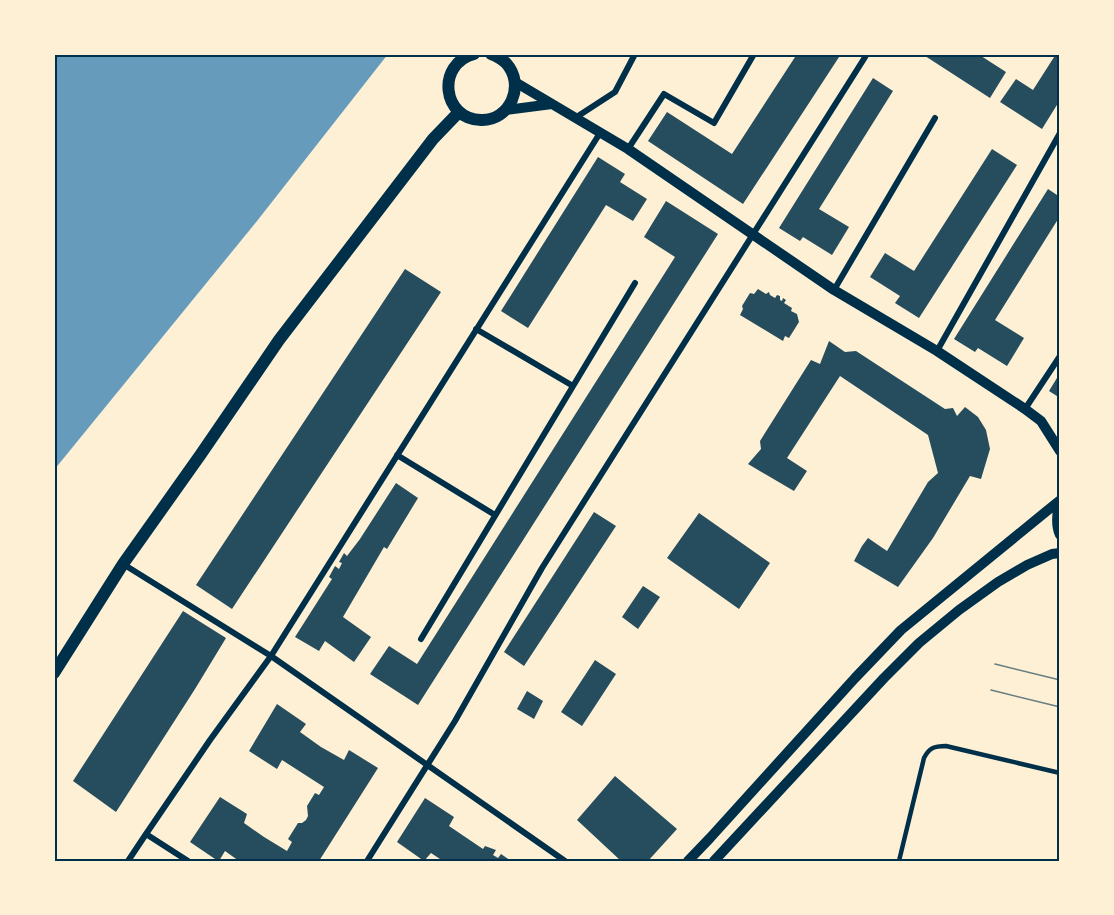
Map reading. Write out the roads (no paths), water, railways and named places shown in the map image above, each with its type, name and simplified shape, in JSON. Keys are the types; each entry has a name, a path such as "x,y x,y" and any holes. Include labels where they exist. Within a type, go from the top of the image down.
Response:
{"main road":[{"path":"474,54 458,62 451,71 448,93 459,112 478,120 488,120 506,110 515,92 512,72 499,57 490,54"},
{"path":"54,673 123,564 279,340 433,139 459,112"}],"street":[{"path":"575,117 615,92 635,54"},
{"path":"628,149 664,94 714,123 754,54"},
{"path":"367,861 455,721 542,568 867,54"},
{"path":"515,82 628,149 834,290 937,351 1024,409 1041,421 1060,451"},
{"path":"506,110 552,104"},
{"path":"834,290 935,118"},
{"path":"128,861 270,656 600,133"},
{"path":"937,351 1060,133"},
{"path":"422,639 635,283"},
{"path":"476,329 573,386"},
{"path":"1024,409 1060,356"},
{"path":"397,455 495,515"},
{"path":"1060,501 1056,516 1060,535"},
{"path":"688,861 901,630 1060,501"},
{"path":"714,861 919,643 998,582 1027,565 1060,553"},
{"path":"123,564 270,656 565,861"},
{"path":"146,834 188,861"}],"lane":[{"path":"900,861 924,758 931,748 946,746 1060,772"}],"water":[{"path":"54,54 388,54 257,221 54,470"}],"tram line":[{"path":"995,664 1060,680"},
{"path":"991,690 1060,707"}]}
